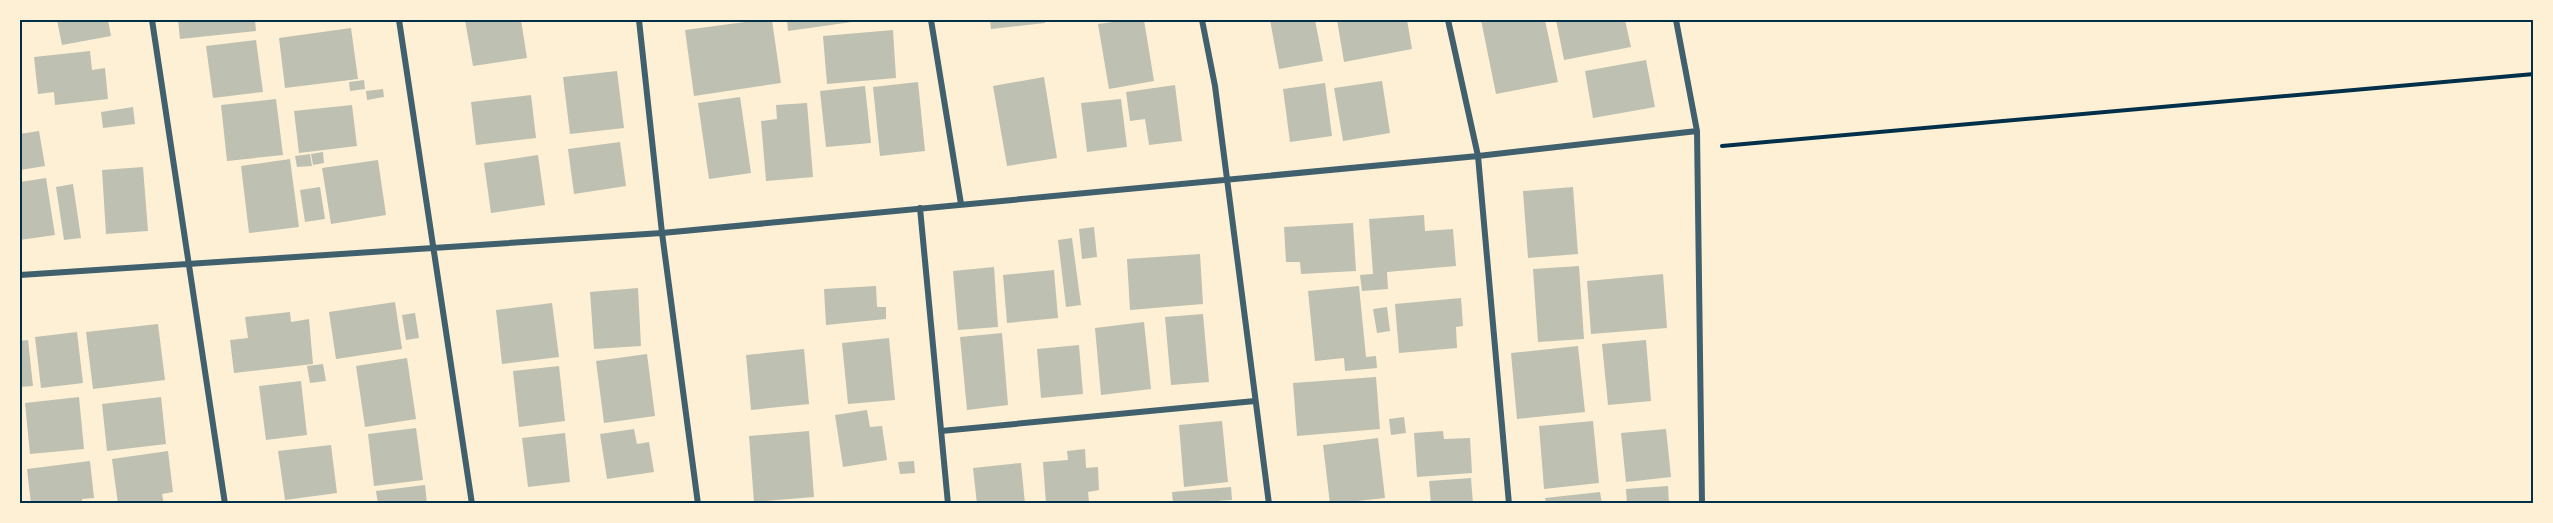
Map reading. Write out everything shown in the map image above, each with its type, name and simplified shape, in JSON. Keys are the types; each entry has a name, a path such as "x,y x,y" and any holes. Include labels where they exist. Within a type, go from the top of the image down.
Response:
{"street":[{"path":"152,20 225,504"},
{"path":"399,20 472,504"},
{"path":"639,20 663,233 698,504"},
{"path":"931,20 961,204"},
{"path":"1202,20 1215,86 1228,179 1269,504"},
{"path":"1448,20 1478,156 1509,504"},
{"path":"1676,20 1696,131 1697,149 1702,504"},
{"path":"20,275 663,233 1478,156 1696,131"},
{"path":"920,208 948,504"},
{"path":"941,431 1255,401"}],"path":[{"path":"1697,149 2534,74"}],"building":[{"path":"57,20 108,20 111,36 62,45"},
{"path":"178,20 255,20 256,31 180,39"},
{"path":"465,20 521,20 527,58 473,66"},
{"path":"772,20 781,83 694,96 685,30"},
{"path":"787,20 859,20 859,21 788,31"},
{"path":"990,20 1045,20 1045,23 991,29"},
{"path":"1144,20 1154,81 1109,89 1098,24"},
{"path":"1270,20 1315,20 1323,61 1279,69"},
{"path":"1337,20 1407,20 1412,49 1344,62"},
{"path":"1481,20 1545,20 1558,82 1496,94"},
{"path":"1556,20 1625,20 1631,47 1564,60"},
{"path":"351,28 358,79 285,88 279,38"},
{"path":"893,30 896,78 827,84 823,36"},
{"path":"256,40 263,92 213,98 206,46"},
{"path":"90,51 92,70 105,68 108,99 55,105 54,92 38,94 34,57"},
{"path":"1646,60 1655,107 1593,118 1585,71"},
{"path":"617,71 624,128 570,134 563,77"},
{"path":"1044,77 1057,158 1007,166 993,86"},
{"path":"364,80 365,89 350,91 349,82"},
{"path":"1382,81 1390,133 1343,141 1334,88"},
{"path":"918,82 925,151 880,156 873,87"},
{"path":"1325,83 1332,136 1290,142 1283,89"},
{"path":"1175,85 1182,141 1149,145 1145,119 1130,121 1126,92"},
{"path":"865,86 871,143 826,147 820,91"},
{"path":"383,89 384,97 367,100 366,91"},
{"path":"531,95 536,138 476,145 471,102"},
{"path":"740,97 751,173 709,179 698,103"},
{"path":"276,99 283,155 227,161 221,105"},
{"path":"1121,99 1127,147 1087,152 1081,103"},
{"path":"807,103 813,177 766,181 761,121 777,119 776,105"},
{"path":"352,105 357,146 299,153 294,111"},
{"path":"133,107 135,124 103,128 101,112"},
{"path":"39,131 45,166 20,170 20,134"},
{"path":"620,142 626,186 574,194 568,149"},
{"path":"323,152 324,163 313,165 311,154"},
{"path":"310,154 312,166 297,167 295,156"},
{"path":"538,155 545,205 491,213 484,163"},
{"path":"290,159 299,227 249,233 241,166"},
{"path":"378,160 386,215 331,224 322,168"},
{"path":"143,167 148,231 106,234 102,170"},
{"path":"46,178 55,235 20,240 20,182"},
{"path":"73,184 81,238 64,240 56,187"},
{"path":"320,187 325,219 305,222 300,190"},
{"path":"1573,187 1578,254 1528,258 1523,191"},
{"path":"1424,215 1425,231 1453,229 1456,266 1387,272 1388,289 1362,291 1360,275 1373,274 1369,219"},
{"path":"1353,223 1356,271 1301,274 1300,262 1286,262 1284,227"},
{"path":"1094,227 1097,257 1082,259 1079,229"},
{"path":"1072,238 1081,305 1066,307 1058,240"},
{"path":"1200,254 1203,304 1130,310 1127,259"},
{"path":"1579,266 1584,339 1538,342 1533,269"},
{"path":"994,267 998,327 958,330 953,271"},
{"path":"1054,270 1058,318 1007,323 1003,275"},
{"path":"1663,274 1667,328 1591,334 1587,281"},
{"path":"876,286 877,307 886,307 886,319 826,325 824,289"},
{"path":"1359,286 1366,357 1376,356 1377,368 1345,371 1344,358 1315,361 1308,291"},
{"path":"638,288 641,346 594,349 590,292"},
{"path":"1461,298 1463,326 1456,327 1457,348 1399,353 1395,304"},
{"path":"395,302 402,349 336,359 329,312"},
{"path":"552,303 559,357 502,364 496,310"},
{"path":"1387,307 1390,331 1377,333 1373,309"},
{"path":"290,312 291,322 309,319 313,364 234,373 230,340 248,338 245,317"},
{"path":"415,313 419,338 406,340 402,315"},
{"path":"1203,314 1209,382 1171,385 1165,317"},
{"path":"1144,322 1151,389 1101,395 1095,328"},
{"path":"158,324 165,380 93,389 86,332"},
{"path":"77,332 83,383 41,388 35,337"},
{"path":"1002,333 1008,405 967,410 960,337"},
{"path":"889,338 895,400 848,404 842,343"},
{"path":"28,340 33,386 20,387 20,341"},
{"path":"1646,340 1651,401 1608,405 1602,344"},
{"path":"1079,345 1083,394 1041,398 1037,349"},
{"path":"1578,346 1585,412 1517,419 1511,353"},
{"path":"804,349 809,404 751,410 746,355"},
{"path":"647,354 655,416 604,423 596,361"},
{"path":"407,358 416,419 365,427 356,366"},
{"path":"323,364 326,381 310,383 307,366"},
{"path":"559,366 565,421 519,427 513,371"},
{"path":"1376,377 1380,429 1297,436 1293,383"},
{"path":"301,381 307,435 266,440 259,386"},
{"path":"79,397 84,449 30,454 25,403"},
{"path":"161,397 166,444 107,451 102,404"},
{"path":"867,410 870,427 882,426 887,460 843,467 835,415"},
{"path":"1404,417 1406,433 1391,435 1389,419"},
{"path":"1222,421 1228,482 1184,487 1179,425"},
{"path":"1593,421 1599,483 1544,489 1539,426"},
{"path":"416,428 423,480 374,486 368,434"},
{"path":"634,429 637,444 649,442 654,472 607,479 600,434"},
{"path":"1666,429 1671,477 1626,482 1621,433"},
{"path":"809,431 814,497 754,502 749,436"},
{"path":"1443,431 1444,439 1470,438 1472,473 1417,477 1414,433"},
{"path":"565,433 570,482 528,487 522,438"},
{"path":"1378,438 1385,498 1330,504 1323,445"},
{"path":"331,445 337,493 285,500 278,451"},
{"path":"1085,449 1086,468 1098,467 1099,490 1088,492 1089,502 1046,504 1043,462 1068,460 1067,451"},
{"path":"168,451 173,492 162,494 164,504 118,504 112,459"},
{"path":"90,461 94,498 82,499 82,504 31,504 27,469"},
{"path":"914,461 915,473 900,474 898,462"},
{"path":"1021,463 1025,504 977,504 973,468"},
{"path":"1471,478 1473,504 1431,504 1429,481"},
{"path":"425,485 427,504 378,504 376,491"},
{"path":"1668,486 1669,504 1627,504 1626,489"},
{"path":"1231,487 1232,500 1173,504 1172,492"},
{"path":"1600,492 1602,504 1546,504 1545,498"}]}
